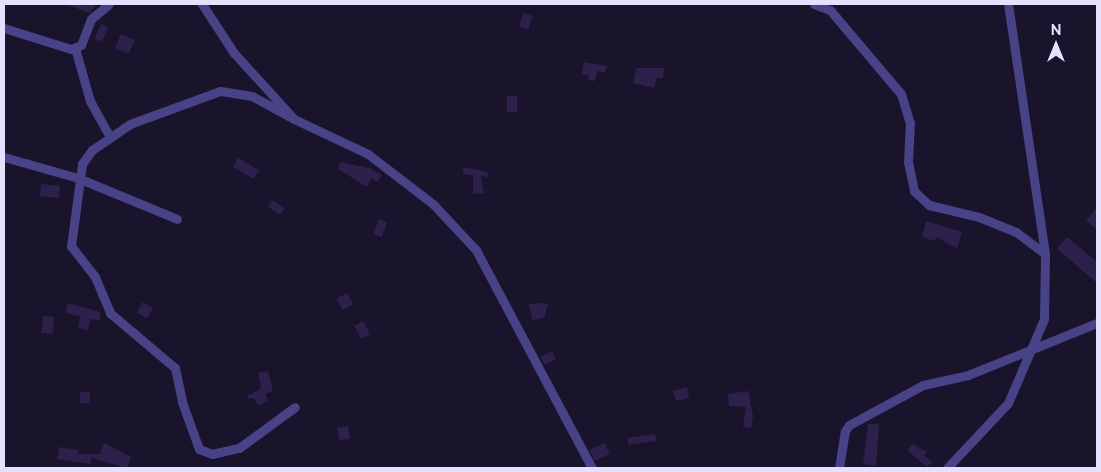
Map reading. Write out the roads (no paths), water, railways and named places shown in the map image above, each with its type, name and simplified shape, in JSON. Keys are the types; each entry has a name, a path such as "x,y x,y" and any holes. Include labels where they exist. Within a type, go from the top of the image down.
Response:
{"street":[{"path":"4,28 25,37 75,48 81,45 91,19 109,4"},
{"path":"202,4 234,53 294,119"},
{"path":"814,4 830,10 901,94 910,123 908,162 914,191 929,205 980,216 1016,232 1045,254"},
{"path":"947,468 1008,403 1044,319 1045,254 1008,4"},
{"path":"75,48 90,101 110,137"},
{"path":"294,407 239,448 212,454 199,449 182,402 175,368 110,313 95,277 71,246 78,178 92,150 130,124 220,91 252,96 294,119 368,154 433,204 476,250 592,468"},
{"path":"4,157 78,178 177,219"},
{"path":"839,468 849,425 923,385 968,376 1030,354 1097,324"}]}
